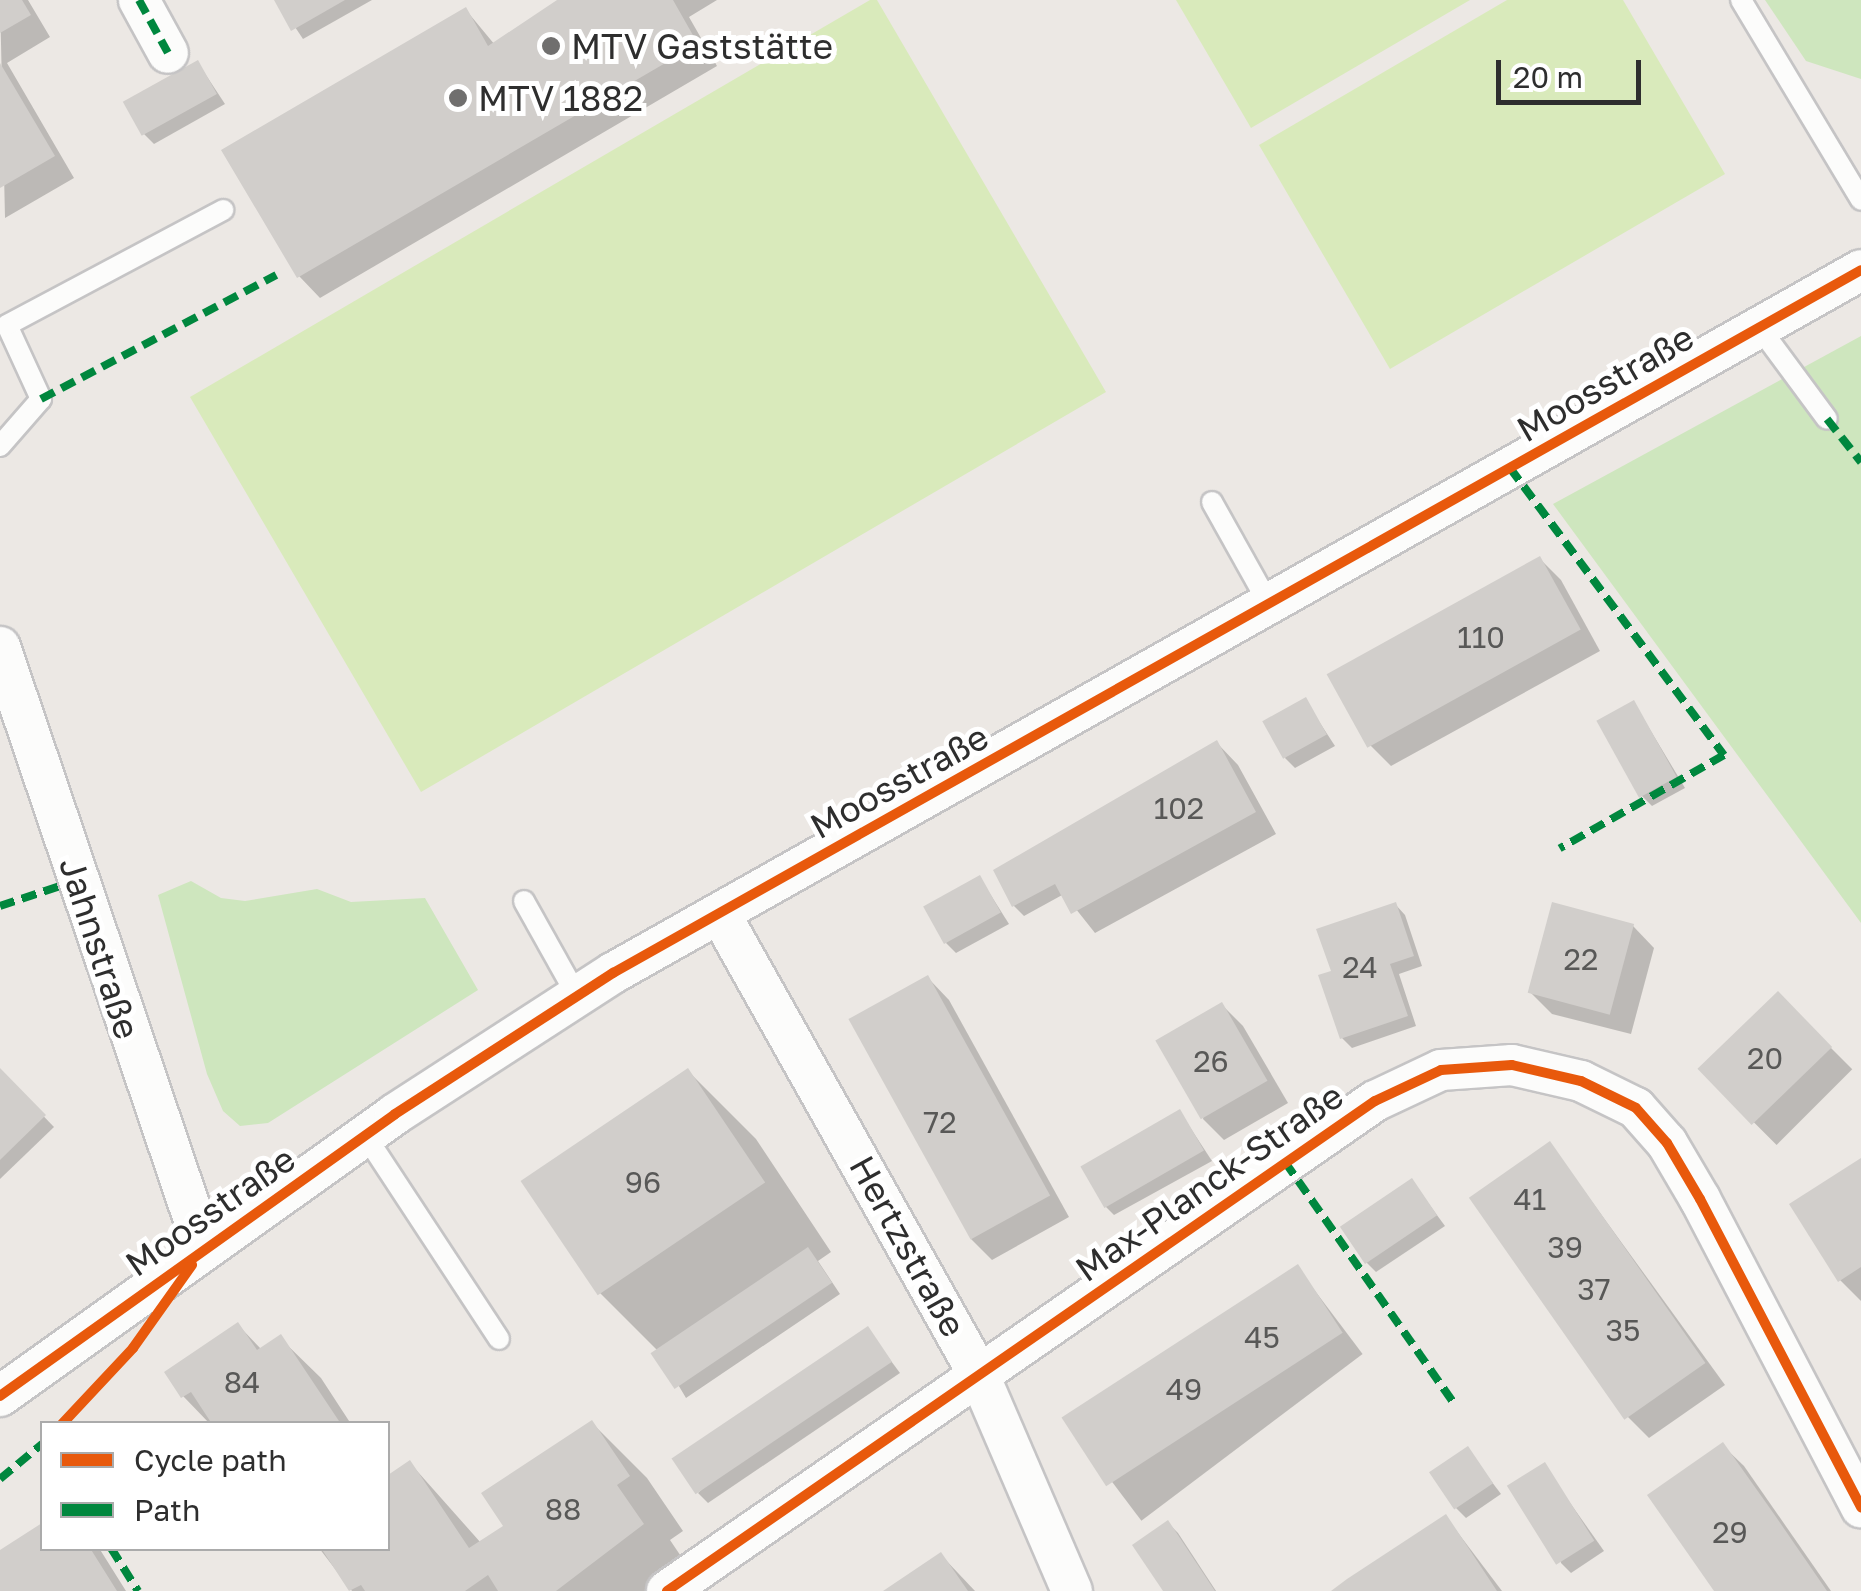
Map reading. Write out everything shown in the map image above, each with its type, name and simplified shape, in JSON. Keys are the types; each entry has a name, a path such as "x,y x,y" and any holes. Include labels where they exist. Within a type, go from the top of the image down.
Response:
{"street":[{"path":"138,0 168,53"},
{"name":"Moosstraße","path":"0,1396 365,1134 578,996 1861,270"},
{"name":"Jahnstraße","path":"0,647 204,1249"},
{"name":"Hertzstraße","path":"720,914 978,1374 1072,1591"},
{"name":"Max-Planck-Straße","path":"667,1591 1374,1101 1441,1070 1512,1065 1581,1081 1636,1108 1667,1143 1861,1506"}],"lane":[{"path":"1742,0 1861,200"},
{"path":"0,446 42,399 7,325 224,210"},
{"path":"1759,327 1827,418"},
{"path":"1212,502 1269,604"},
{"path":"524,901 578,996"},
{"path":"365,1134 499,1339"}],"green space":[{"path":"870,0 877,0 1106,392 421,792 190,397"},
{"path":"1176,0 1470,0 1251,128"},
{"path":"1507,0 1623,0 1725,174 1390,369 1259,145"},
{"path":"1765,0 1861,0 1861,79 1806,61"},
{"path":"1861,336 1861,923 1553,504"},
{"path":"191,881 221,898 245,901 317,889 351,902 425,898 478,990 268,1123 240,1126 223,1111 207,1074 158,895"}],"building":[{"path":"0,0 22,0 31,15 0,33"},
{"path":"274,0 345,0 291,31"},
{"name":"MTV 1882","path":"557,0 673,0 698,44 297,278 221,150 466,7 488,46"},
{"path":"198,60 217,94 142,136 123,102"},
{"path":"0,63 55,156 0,188"},
{"path":"1540,556 1581,629 1367,748 1327,674"},
{"path":"1306,697 1327,735 1283,759 1262,721"},
{"path":"1634,700 1677,777 1639,798 1596,721"},
{"path":"1217,740 1256,812 1071,914 1055,884 1012,907 993,870"},
{"path":"980,875 1001,913 944,944 923,907"},
{"path":"1396,902 1414,956 1390,964 1408,1016 1340,1039 1318,975 1331,971 1316,929"},
{"path":"1552,902 1634,924 1610,1015 1528,993"},
{"path":"928,975 1050,1195 971,1240 848,1019"},
{"path":"1778,991 1832,1047 1752,1125 1697,1069"},
{"path":"1222,1002 1268,1081 1201,1119 1155,1040"},
{"path":"0,1068 46,1115 0,1160"},
{"path":"688,1068 765,1182 598,1295 521,1181"},
{"path":"1180,1109 1204,1151 1104,1208 1080,1166"},
{"path":"1550,1141 1705,1363 1624,1420 1469,1198"},
{"path":"1861,1158 1861,1267 1838,1282 1789,1204"},
{"path":"1412,1178 1437,1215 1365,1264 1340,1227"},
{"path":"808,1247 832,1283 675,1389 650,1353"},
{"path":"1298,1264 1343,1333 1106,1486 1061,1418"},
{"path":"238,1322 257,1350 281,1334 339,1421 210,1421 191,1392 181,1398 164,1372"},
{"path":"868,1326 892,1362 696,1494 672,1459"},
{"path":"592,1420 630,1476 617,1485 644,1524 556,1591 498,1591 488,1575 465,1591 365,1591 361,1585 349,1591 323,1551 390,1551 390,1474 410,1460 469,1548 503,1526 481,1493"},
{"path":"1723,1442 1827,1591 1714,1591 1647,1495"},
{"path":"1468,1446 1493,1483 1454,1510 1429,1472"},
{"path":"1545,1462 1594,1541 1556,1565 1507,1486"},
{"path":"1446,1514 1497,1591 1331,1591 1347,1579"},
{"path":"1168,1520 1215,1591 1163,1591 1132,1545"},
{"path":"40,1524 40,1551 92,1551 117,1591 0,1591 0,1550"},
{"path":"941,1552 968,1591 883,1591"}],"marked path":[{"path":"139,0 168,53"},
{"path":"41,399 276,275"},
{"path":"1827,419 1861,462"},
{"path":"1510,468 1724,755 1560,848"},
{"path":"0,906 78,880"},
{"path":"1285,1162 1454,1403"},
{"path":"0,1479 40,1446"},
{"path":"113,1551 138,1591"}],"cycle path":[{"path":"0,1396 395,1114 613,973 1861,270"},
{"path":"667,1591 1375,1101 1441,1070 1512,1065 1581,1081 1636,1108 1667,1143 1861,1507"},
{"path":"65,1421 133,1348 192,1265"}],"place":[{"name":"MTV Gaststätte","path":"551,46"},
{"name":"MTV 1882","path":"458,98"}]}
